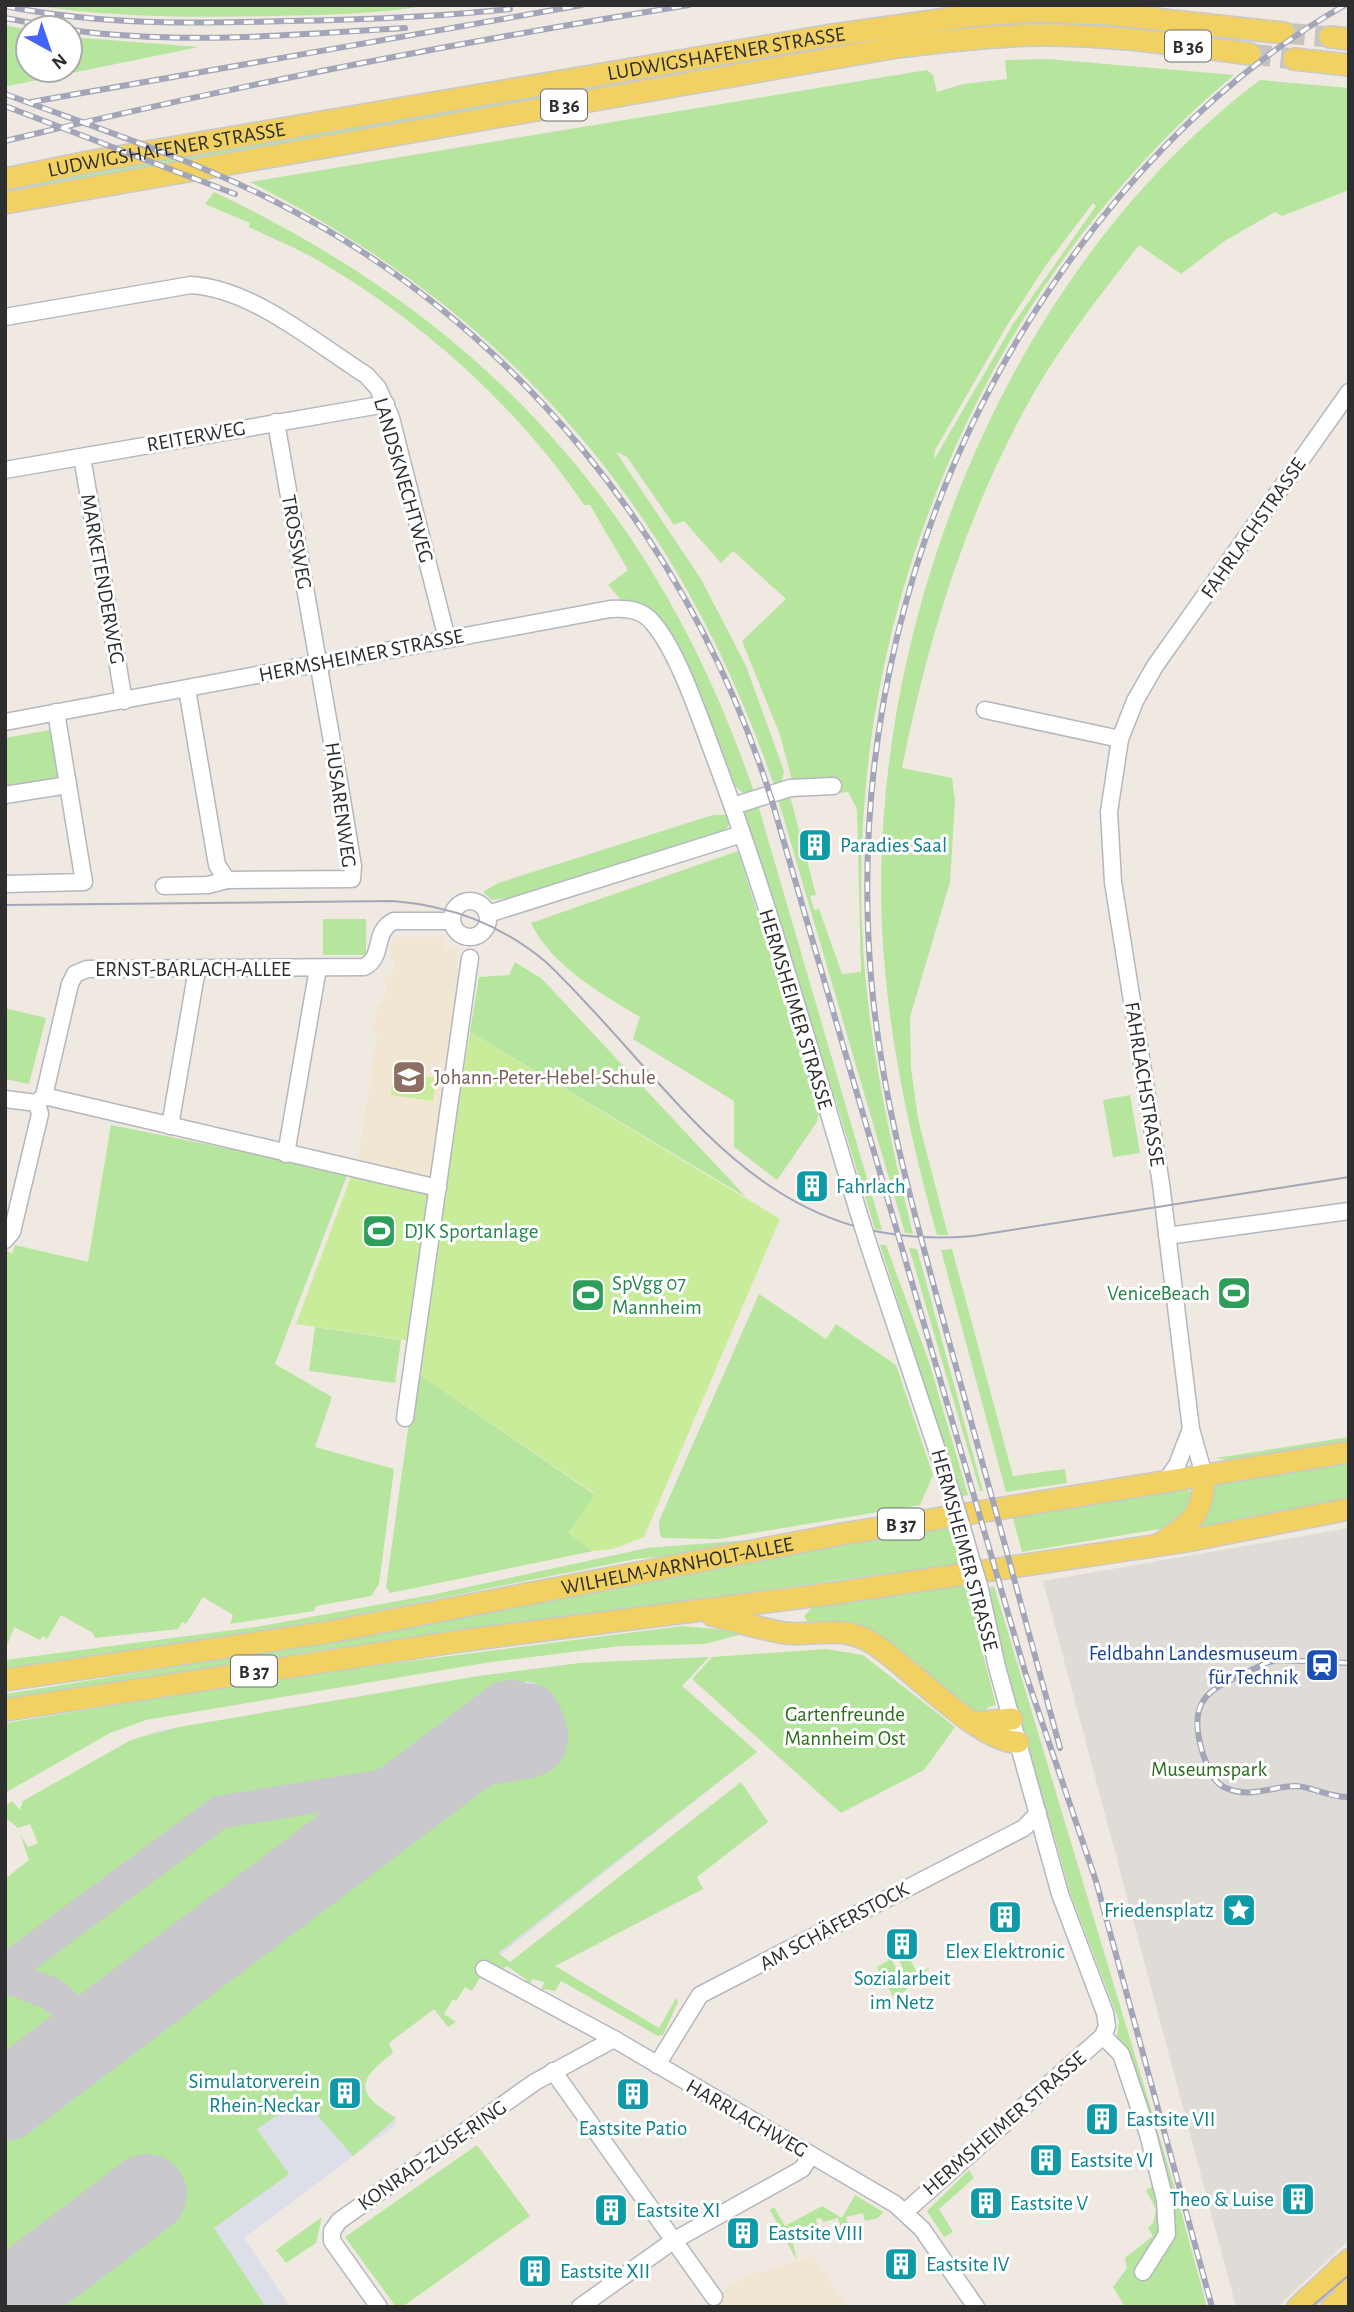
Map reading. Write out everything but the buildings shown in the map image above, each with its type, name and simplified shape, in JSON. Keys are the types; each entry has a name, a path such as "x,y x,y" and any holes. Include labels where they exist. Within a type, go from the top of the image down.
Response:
{"main road":[{"name":"LUDWIGSHAFENER STRASSE","path":"5,179 100,160 826,36 968,16 1034,11 1109,14 1284,33"},
{"name":"LUDWIGSHAFENER STRASSE","path":"5,202 845,56 957,40 1039,35 1125,40 1250,54"},
{"path":"1294,59 1349,65"},
{"name":"WILHELM-VARNHOLT-ALLEE","path":"5,1680 329,1633 795,1542 1349,1452"},
{"path":"1159,1545 1188,1524 1198,1512 1204,1496 1203,1475"},
{"name":"WILHELM-VARNHOLT-ALLEE","path":"5,1710 440,1644 796,1599 1159,1545 1349,1509"},
{"path":"796,1599 795,1617 811,1631"},
{"path":"701,1612 789,1633 844,1632 866,1639 995,1738 1018,1742"},
{"path":"975,1723 1012,1719"},
{"path":"1332,2307 1349,2295 1339,2278 1344,2264"},
{"path":"1298,2307 1344,2264"}],"street":[{"name":"LANDSKNECHTWEG","path":"5,317 191,285 221,288 250,301 366,375 386,404 445,631 444,639"},
{"name":"FAHRLACHSTRASSE","path":"1203,1475 1191,1429 1167,1236 1113,882 1109,812 1120,739 1135,701 1155,666 1349,393"},
{"name":"REITERWEG","path":"5,470 386,404"},
{"name":"TROSSWEG","path":"276,422 318,662"},
{"name":"MARKETENDERWEG","path":"82,457 124,701"},
{"name":"HERMSHEIMER STRASSE","path":"5,722 610,609 626,608 643,613 659,630 679,671 733,806 868,1243 961,1524 1060,1894 1105,2013 1107,2026 1103,2036 906,2211"},
{"name":"HUSARENWEG","path":"227,880 352,879 353,866 318,662"},
{"path":"164,886 208,886 227,880 217,865 187,689"},
{"path":"985,709 1120,739"},
{"path":"5,884 84,883 56,712"},
{"path":"5,795 68,785"},
{"path":"733,806 790,788 833,786"},
{"name":"ERNST-BARLACH-ALLEE","path":"40,1100 70,984 75,974 87,969 364,967 376,957 380,931 394,921 452,921 458,933 476,936 485,930 488,914 741,834"},
{"path":"452,921 454,910 465,901 479,903 488,914"},
{"path":"405,1418 470,958"},
{"path":"286,1154 318,968"},
{"path":"170,1126 197,969"},
{"path":"5,1099 40,1100 170,1126 438,1188"},
{"path":"5,1240 12,1232 39,1119 40,1100"},
{"path":"1167,1236 1349,1211"},
{"name":"FAHRLACHSTRASSE","path":"1167,1481 1177,1465 1191,1429"},
{"name":"AM SCHÄFERSTOCK","path":"657,2065 700,1995 1024,1828 1038,1813"},
{"name":"HARRLACHWEG","path":"484,1969 614,2039 906,2211 922,2228 976,2307"},
{"name":"HERMSHEIMER STRASSE","path":"1103,2036 1121,2054 1165,2200 1167,2234 1143,2272"},
{"name":"KONRAD-ZUSE-RING","path":"379,2307 332,2241 332,2231 339,2221 553,2071 614,2039"},
{"path":"553,2071 714,2297"},
{"path":"580,2307 673,2241 802,2169 811,2155"}],"shaded area":[{"name":"Johann-Peter-Hebel-Schule","path":"393,937 445,937 444,948 458,950 457,968 463,969 432,1176 357,1164 377,1037 373,1030 377,1008 383,1003 387,987 383,979 392,973 395,960 390,959"},
{"name":"Friedensplatz","path":"1349,1528 1349,2240 1277,2307 1236,2307 1043,1581"},
{"path":"709,1657 682,1686 757,1752 342,2080 396,2118 395,2125 244,2238 290,2307 5,2307 5,1890 56,1851 23,1801 131,1740 158,1731 479,1676 580,1663"},
{"path":"813,2256 847,2307 700,2307 746,2276"}],"green space":[{"path":"30,5 431,5 351,13 210,17 120,14"},
{"path":"5,25 14,27 14,84 18,84 5,85"},
{"path":"945,25 945,34 5,195 5,185"},
{"path":"84,38 199,47 84,70"},
{"path":"1048,59 1234,75 1147,158 1070,250 1005,350 951,457 909,570 880,686 864,805 862,925 873,1042 895,1158 913,1234 905,1233 778,799 790,796 816,895 810,896 814,910 819,909 842,974 861,972 857,809 848,792 836,793 792,780 780,735 742,641 786,599 733,551 721,563 684,521 674,525 627,457 616,452 701,579 746,666 784,771 782,781 774,785 735,685 688,593 635,508 574,430 506,358 429,293 344,235 250,182 927,70 933,75 937,92 963,84 1007,79 1005,60","holes":["1093,203 1096,206 1013,324 934,460 935,450 1009,322 1046,265"]},
{"path":"1260,80 1349,88 1349,190 1282,216 1275,212 1226,240 1181,274 1139,245 1065,344 1038,386 1004,450 966,538 923,674 902,768 952,778 955,801 950,882 910,1017 911,1068 918,1119 948,1235 937,1235 917,1159 894,1044 882,927 884,810 900,691 930,573 972,458 1027,349 1094,248 1171,158"},
{"path":"214,192 311,243 399,300 478,363 549,434 612,511 667,596 714,690 754,792 743,793 735,786 708,714 666,626 646,607 621,600 608,585 628,570 590,505 584,505 529,434 465,369 395,311 319,261 249,227 250,223 205,204"},
{"path":"56,729 64,779 5,788 5,738"},
{"path":"758,805 882,1230 875,1229 835,1099 828,1088 744,816 746,809"},
{"path":"713,815 726,815 729,824 726,830 509,902 508,898 492,900 483,892 498,883"},
{"path":"738,851 819,1111 817,1122 777,1180 734,1147 734,1101 633,1039 640,1017 593,988 564,965 540,938 531,923"},
{"path":"323,919 366,919 366,955 323,955"},
{"path":"515,962 542,979 746,1197 470,1032 479,977 509,975"},
{"path":"5,1008 46,1018 29,1084 5,1079"},
{"name":"SpVgg 07 Mannheim","path":"470,1032 780,1219 644,1537 613,1549 593,1551 569,1534 595,1494 416,1372"},
{"path":"394,1072 436,1078 433,1101 391,1095"},
{"path":"1130,1095 1140,1153 1113,1157 1103,1100"},
{"path":"111,1125 348,1173 275,1364 332,1397 315,1447 394,1469 379,1584 371,1596 316,1606 314,1611 230,1624 233,1615 203,1597 186,1624 182,1622 178,1629 95,1638 93,1633 61,1615 47,1639 43,1636 40,1640 14,1627 5,1651 5,1249 12,1254 15,1245 88,1262"},
{"name":"DJK Sportanlage","path":"352,1174 425,1190 432,1199 412,1341 296,1324"},
{"path":"880,1245 886,1245 929,1362 968,1495 960,1497"},
{"path":"909,1248 917,1249 983,1491 980,1491"},
{"path":"952,1249 1013,1476 1065,1469 1067,1483 1006,1492 941,1250"},
{"path":"759,1294 826,1339 836,1324 896,1365 933,1475 920,1505 718,1539 663,1538 660,1535 659,1521"},
{"path":"315,1327 401,1340 395,1383 309,1371"},
{"path":"416,1372 595,1495 569,1533 593,1551 390,1593 386,1587"},
{"path":"1349,1437 1349,1442 1225,1460 1216,1458"},
{"path":"1349,1460 1349,1500 1242,1518 1193,1532 1211,1484"},
{"path":"1183,1488 1194,1493 1193,1506 1165,1528 1022,1552 1012,1515"},
{"path":"953,1525 965,1563 321,1650 5,1701 5,1694 361,1634"},
{"path":"749,1540 685,1554 636,1559 331,1620 5,1673 5,1660 256,1627 431,1595 647,1548"},
{"path":"971,1584 978,1614 981,1647 996,1705 988,1707 982,1717 885,1643 808,1623 804,1616 812,1608"},
{"path":"994,1586 1173,2182 1207,2307 1125,2307 1113,2287 1127,2268 1125,2258 1153,2236 1148,2228 1153,2223 1156,2210 1146,2190 1156,2184 1146,2165 1154,2151 1126,2052 1117,2037 1119,2021 1069,1890 1054,1835 1050,1835 990,1605 987,1588"},
{"path":"682,1626 750,1632 705,1644 620,1646 491,1662 146,1720 110,1733 5,1793 5,1723 294,1676"},
{"name":"Gartenfreunde Mannheim Ost","path":"826,1649 863,1655 955,1727 924,1770 841,1813 692,1679 712,1657"},
{"path":"709,1657 682,1686 757,1752 498,1953 510,1962 741,1782 768,1822 697,1877 703,1889 555,1966 659,2028 676,1998 678,2002 663,2035 658,2036 561,1981 555,1991 545,1989 541,1993 544,1982 532,1979 529,1988 524,1989 526,1979 507,1966 497,1973 481,1976 472,1991 465,1987 456,2001 453,1999 444,2014 456,2022 448,2027 434,2009 389,2043 393,2053 372,2072 365,2087 374,2102 396,2118 353,2156 302,2098 257,2129 289,2174 214,2228 266,2307 5,2307 5,2129 460,1786 546,1768 559,1757 565,1745 565,1730 536,1683 526,1681 419,1761 384,1775 208,1806 5,1960 5,1879 29,1860 20,1834 28,1847 38,1843 30,1824 18,1828 5,1817 5,1806 12,1801 20,1810 23,1801 131,1740 179,1727 479,1676 580,1663"},
{"path":"320,1805 334,1809 335,1821 329,1828 98,2002 35,1976 30,1971 34,1961 217,1823"},
{"path":"905,1949 917,1973 931,1967 895,2000 877,1967 891,1959 897,1970 902,1967 898,1956"},
{"path":"6,1986 24,1990 43,2000 55,2015 56,2023 53,2033 44,2044 5,2072"},
{"path":"477,2145 530,2216 402,2307 396,2307 345,2237"},
{"path":"969,2170 974,2178 939,2209 953,2232 944,2237 927,2211"},
{"path":"855,2195 883,2212 878,2218 865,2221 863,2213 846,2217 848,2225 841,2227 838,2218 823,2222 821,2218 816,2219 819,2232 814,2233 812,2225 790,2230 797,2261 770,2210 774,2207 785,2226 822,2206 842,2218"},
{"path":"322,2217 316,2243 286,2263 276,2250"}],"taxiway":[{"path":"5,1971 220,1812 529,1762 547,1752 551,1745 551,1729 539,1703 526,1701 511,1720"},
{"path":"342,1792 357,1797 366,1811 362,1829 350,1842"},
{"path":"5,1976 50,1993 74,2012 77,2030 72,2045 48,2069"}],"runway":[{"path":"5,2101 511,1720"},
{"path":"5,2301 147,2194"}],"tunnel":[{"path":"1284,33 1330,37"},
{"path":"1250,54 1294,59"}],"tram line":[{"path":"5,905 393,901 435,907 474,919 511,937 546,962 684,1111 730,1155 779,1192 834,1219 898,1235 973,1236 1349,1177"},
{"path":"1311,2307 1349,2275"}],"railway":[{"path":"31,102 582,5"},
{"path":"5,141 346,66 689,5"},
{"path":"1060,1748 913,1208 883,1069 871,976 867,891 870,806 880,722 897,638 920,556 949,477 984,400 1057,278 1127,188 1207,106 1250,69 1296,35 1345,5"},
{"path":"5,6 75,17 181,23 371,19 510,9"},
{"path":"5,18 14,20"},
{"path":"84,32 196,38 405,28"},
{"path":"5,94 172,156 270,199 358,249 440,308 515,375 582,449 642,529 694,615 737,706 772,801 1026,1675 1096,1881 1212,2307"},
{"path":"5,106 235,194"},
{"path":"1349,1663 1277,1660 1266,1663 1219,1686 1201,1704 1198,1717 1198,1733 1203,1754 1214,1778 1226,1788 1252,1792 1296,1786 1349,1797"}],"place":[{"name":"Paradies Saal","path":"815,845"},
{"name":"Johann-Peter-Hebel-Schule","path":"409,1077"},
{"name":"Fahrlach","path":"812,1186"},
{"name":"DJK Sportanlage","path":"379,1231"},
{"name":"VeniceBeach","path":"1234,1293"},
{"name":"SpVgg 07 Mannheim","path":"588,1295"},
{"name":"Feldbahn Landesmuseum für Technik","path":"1322,1665"},
{"name":"Friedensplatz","path":"1239,1910"},
{"name":"Elex Elektronic","path":"1005,1917"},
{"name":"Sozialarbeit im Netz","path":"902,1944"},
{"name":"Simulatorverein Rhein-Neckar","path":"345,2093"},
{"name":"Eastsite Patio","path":"633,2094"},
{"name":"Eastsite VII","path":"1102,2119"},
{"name":"Eastsite VI","path":"1046,2160"},
{"name":"Theo & Luise","path":"1298,2199"},
{"name":"Eastsite V","path":"986,2203"},
{"name":"Eastsite XI","path":"611,2210"},
{"name":"Eastsite VIII","path":"743,2233"},
{"name":"Eastsite IV","path":"901,2264"},
{"name":"Eastsite XII","path":"535,2271"}],"park label":[{"name":"Museumspark","path":"1209,1769"}]}
